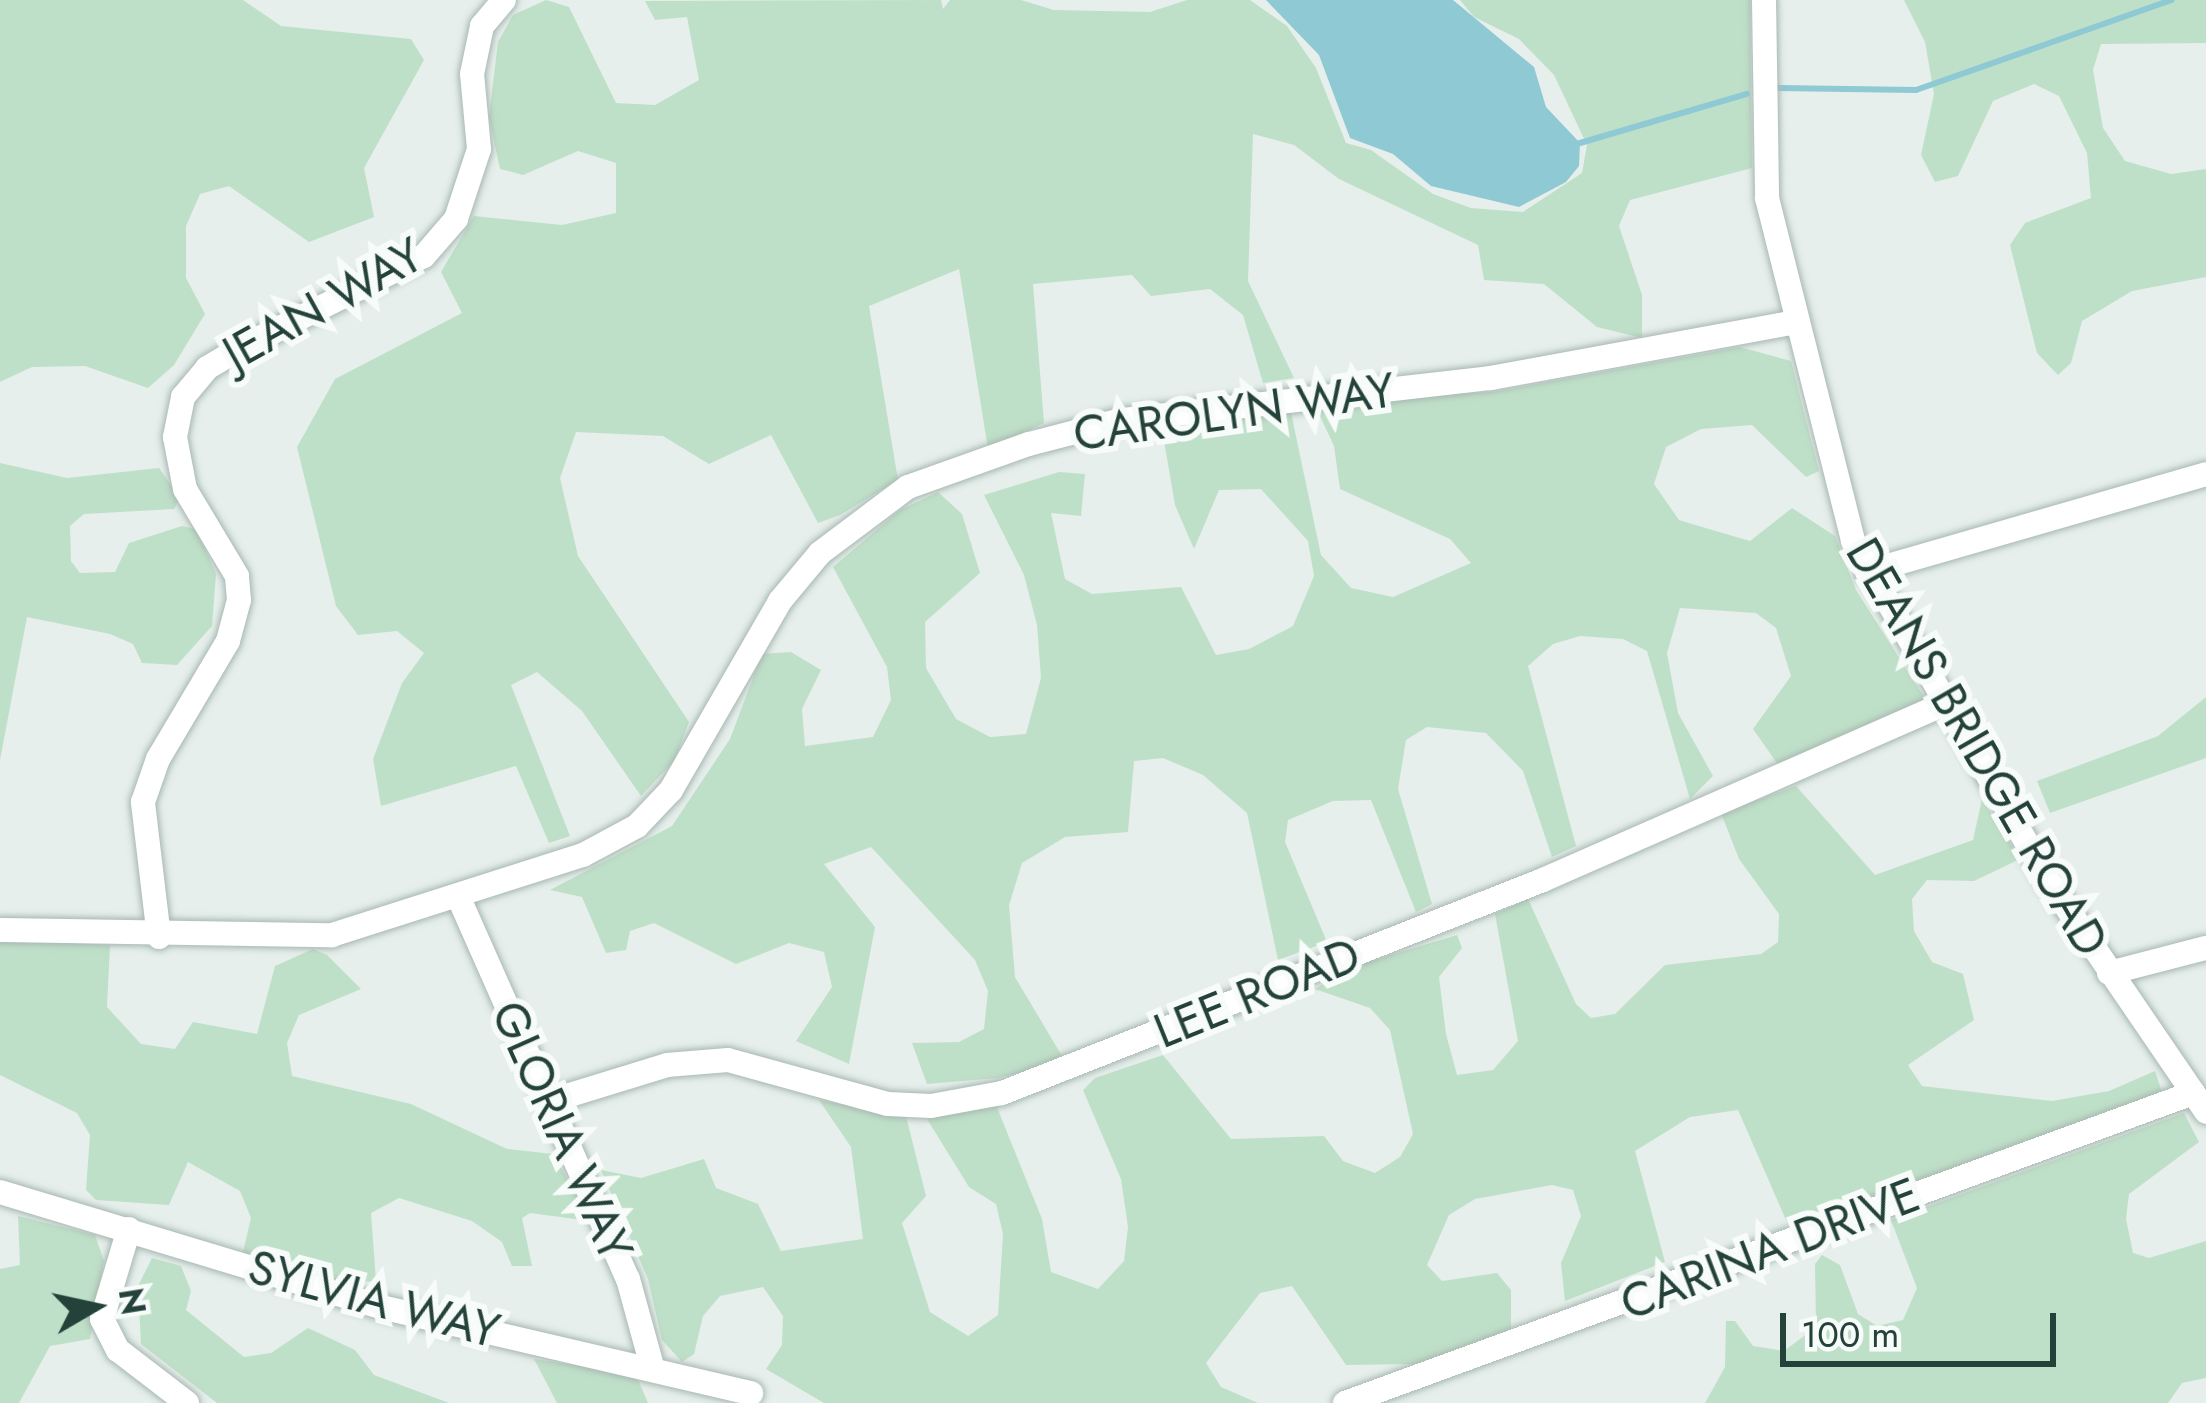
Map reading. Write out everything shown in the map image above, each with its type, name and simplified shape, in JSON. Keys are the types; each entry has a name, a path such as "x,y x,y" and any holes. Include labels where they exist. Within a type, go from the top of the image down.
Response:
{"street":[{"name":"JEAN WAY","path":"159,938 143,802 158,759 228,641 239,600 237,576 185,489 175,437 183,397 207,368 244,346 424,256 456,219 479,148 472,74 482,26 504,0"},
{"name":"DEANS BRIDGE ROAD","path":"1764,0 1762,157 1842,508 1867,572 1942,706 2109,973 2200,1102"},
{"name":"CAROLYN WAY","path":"0,930 159,938 332,935 583,855 637,826 671,790 780,601 820,553 908,487 1122,420 1491,378 1796,322"},
{"path":"1867,572 2206,474"},
{"name":"LEE ROAD","path":"547,1102 667,1065 728,1060 888,1104 931,1106 1003,1093 1543,880 1942,706"},
{"name":"GLORIA WAY","path":"458,896 628,1280 653,1370"},
{"path":"2109,973 2206,948"},
{"name":"CARINA DRIVE","path":"1345,1403 2200,1102"},
{"name":"SYLVIA WAY","path":"0,1192 385,1308 751,1393"},
{"path":"129,1229 102,1319 133,1364 187,1403"}],"green space":[{"path":"0,0 243,0 281,26 411,39 424,60 364,168 374,217 309,242 229,186 200,194 186,226 186,278 205,314 174,365 148,388 85,366 32,367 0,382"},
{"path":"546,0 569,7 616,103 655,105 699,80 687,17 655,20 645,1 941,0 943,9 950,0 1021,0 1054,10 1150,12 1187,0 1250,0 1287,26 1316,68 1346,143 1371,150 1433,194 1471,208 1523,212 1582,173 1587,145 1554,75 1519,39 1474,17 1460,0 1750,0 1752,168 1630,200 1619,226 1642,295 1642,338 1597,327 1544,284 1484,280 1478,245 1339,179 1294,145 1253,134 1248,281 1294,378 1263,383 1243,315 1210,289 1151,296 1132,275 1033,284 1044,423 988,449 959,269 869,306 898,480 840,515 818,523 771,435 709,464 663,436 576,432 560,478 578,556 689,722 674,761 641,796 582,711 537,672 511,685 570,836 549,843 516,766 381,806 373,759 402,683 424,653 397,631 358,635 336,606 297,447 335,379 462,313 441,272 474,216 562,225 616,213 616,163 578,151 523,175 500,169 489,117 498,42 513,15"},
{"path":"1904,0 2206,0 2206,43 2101,44 2093,70 2103,128 2125,161 2171,174 2206,169 2206,277 2132,291 2082,321 2071,363 2058,375 2037,353 2010,245 2025,223 2091,198 2087,153 2059,96 2034,84 1993,101 1958,176 1935,182 1921,155 1934,94 1925,42"},
{"path":"1740,347 1791,361 1819,471 1806,477 1752,425 1701,429 1666,447 1654,484 1679,520 1750,541 1792,508 1835,536 1856,590 1928,703 1779,766 1753,729 1791,676 1776,628 1756,613 1680,608 1667,653 1678,713 1713,776 1690,799 1647,651 1623,639 1580,636 1553,644 1528,666 1576,846 1552,857 1523,771 1486,733 1427,727 1406,740 1398,789 1432,904 1416,912 1371,800 1333,801 1288,820 1285,842 1327,942 1278,960 1247,813 1203,775 1163,758 1134,761 1128,832 1065,837 1022,863 1009,905 1015,977 1065,1061 998,1078 927,1084 912,1043 959,1042 984,1029 988,991 975,960 871,847 824,864 875,927 849,1064 796,1041 832,987 824,952 789,943 736,964 654,923 630,931 626,950 606,953 582,897 550,890 672,826 730,739 762,654 791,652 821,670 802,709 805,746 873,737 891,700 887,667 833,567 900,510 938,492 962,514 980,573 925,622 926,668 956,719 990,737 1026,734 1041,678 1037,625 1024,575 984,495 1059,472 1085,474 1081,516 1051,513 1065,579 1092,594 1181,587 1216,655 1249,649 1293,626 1314,576 1308,541 1261,489 1219,490 1194,549 1175,505 1162,429 1289,403 1321,555 1351,588 1393,597 1471,563 1450,539 1340,489 1334,446 1312,399 1493,392"},
{"path":"0,463 67,478 159,468 180,498 174,509 84,514 70,526 71,561 80,573 115,572 129,543 182,526 196,529 216,574 212,626 177,665 142,663 133,644 110,634 27,617 0,760"},
{"path":"2206,697 2206,758 2050,813 2037,781 2158,736"},
{"path":"1796,786 1875,875 1973,840 1982,799 2020,859 1974,881 1927,880 1912,899 1914,931 1932,962 1963,974 1974,1020 1908,1065 1922,1086 2052,1101 2109,1091 2155,1071 2164,1098 1789,1227 1738,1110 1690,1117 1635,1151 1665,1262 1565,1301 1561,1263 1581,1216 1573,1190 1552,1185 1475,1199 1449,1215 1427,1265 1442,1281 1497,1273 1511,1290 1511,1334 1416,1364 1346,1365 1292,1286 1260,1293 1206,1363 1221,1387 1258,1403 824,1403 766,1369 782,1345 783,1316 763,1287 720,1296 703,1316 694,1354 682,1362 662,1340 648,1279 601,1170 641,1178 704,1159 716,1188 758,1204 781,1251 863,1239 851,1147 819,1100 906,1116 926,1196 902,1223 930,1312 968,1336 998,1315 1003,1234 996,1204 969,1187 927,1119 996,1105 1042,1219 1051,1272 1098,1289 1124,1261 1128,1227 1121,1179 1083,1090 1095,1078 1163,1055 1231,1139 1324,1136 1343,1161 1375,1173 1400,1157 1413,1134 1390,1030 1370,1008 1315,989 1348,968 1457,935 1462,948 1439,977 1446,1034 1457,1075 1493,1070 1518,1041 1495,914 1528,899 1576,1004 1591,1018 1615,1014 1665,965 1761,954 1778,942 1779,914 1739,859 1721,813"},
{"path":"0,939 110,945 107,1007 141,1044 175,1049 193,1022 257,1034 275,966 313,949 327,955 361,989 299,1015 287,1043 292,1076 411,1104 507,1149 553,1154 591,1221 530,1213 522,1218 532,1266 512,1266 502,1242 472,1221 399,1198 371,1213 376,1281 339,1284 243,1252 251,1218 240,1191 188,1162 169,1205 96,1200 86,1190 90,1135 77,1113 0,1075"},
{"path":"2184,1113 2199,1142 2129,1194 2126,1219 2133,1253 2149,1258 2206,1241 2206,1378 2182,1383 2168,1403 1705,1403 1725,1367 1726,1321 1735,1321 1753,1346 1784,1351 1816,1327 1815,1264 1822,1255 1840,1265 1858,1314 1877,1326 1903,1320 1917,1288 1891,1220"},
{"path":"18,1216 95,1235 104,1261 90,1339 50,1346 19,1403 0,1403 0,1269 20,1265"},
{"path":"152,1258 181,1266 191,1291 186,1310 244,1357 271,1353 308,1328 355,1350 374,1375 449,1403 217,1403 141,1344 138,1286"},
{"path":"534,1359 636,1375 648,1403 557,1403"}],"water":[{"path":"1266,0 1453,0 1534,67 1546,107 1580,143 1579,166 1566,182 1519,207 1431,186 1393,154 1350,138 1319,55"}],"waterway":[{"path":"1777,88 1916,90 2172,0"},
{"path":"1580,143 1747,94"}]}
